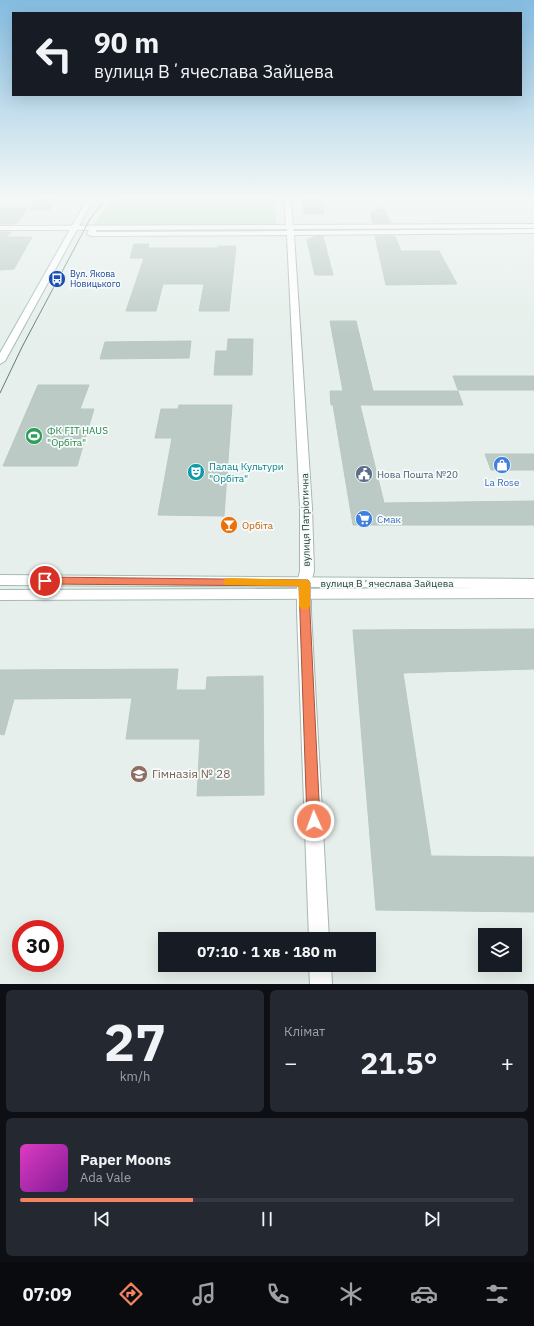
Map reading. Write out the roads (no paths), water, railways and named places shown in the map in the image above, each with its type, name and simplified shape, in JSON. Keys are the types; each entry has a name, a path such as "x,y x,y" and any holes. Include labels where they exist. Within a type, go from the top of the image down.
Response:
{"street":[{"path":"0,361 65,243"},
{"name":"вулиця Патріотична","path":"292,243 294,261 306,508 305,588 319,932"},
{"name":"вулиця Вʼячеслава Зайцева","path":"0,580 534,593"},
{"name":"вулиця Вʼячеслава Зайцева","path":"0,595 534,584"},
{"path":"320,972 321,984"}],"tram line":[{"path":"0,393 22,347 77,243"}],"place":[{"name":"Вул. Якова Новицького","path":"57,279"},
{"name":"ФК FIT HAUS \"Орбіта\"","path":"34,436"},
{"name":"La Rose","path":"502,465"},
{"name":"Палац Культури \"Орбіта\"","path":"196,472"},
{"name":"Нова Пошта №20","path":"364,474"},
{"name":"Смак","path":"364,519"},
{"name":"Орбіта","path":"229,525"},
{"name":"Гімназія № 28","path":"139,774"}]}
